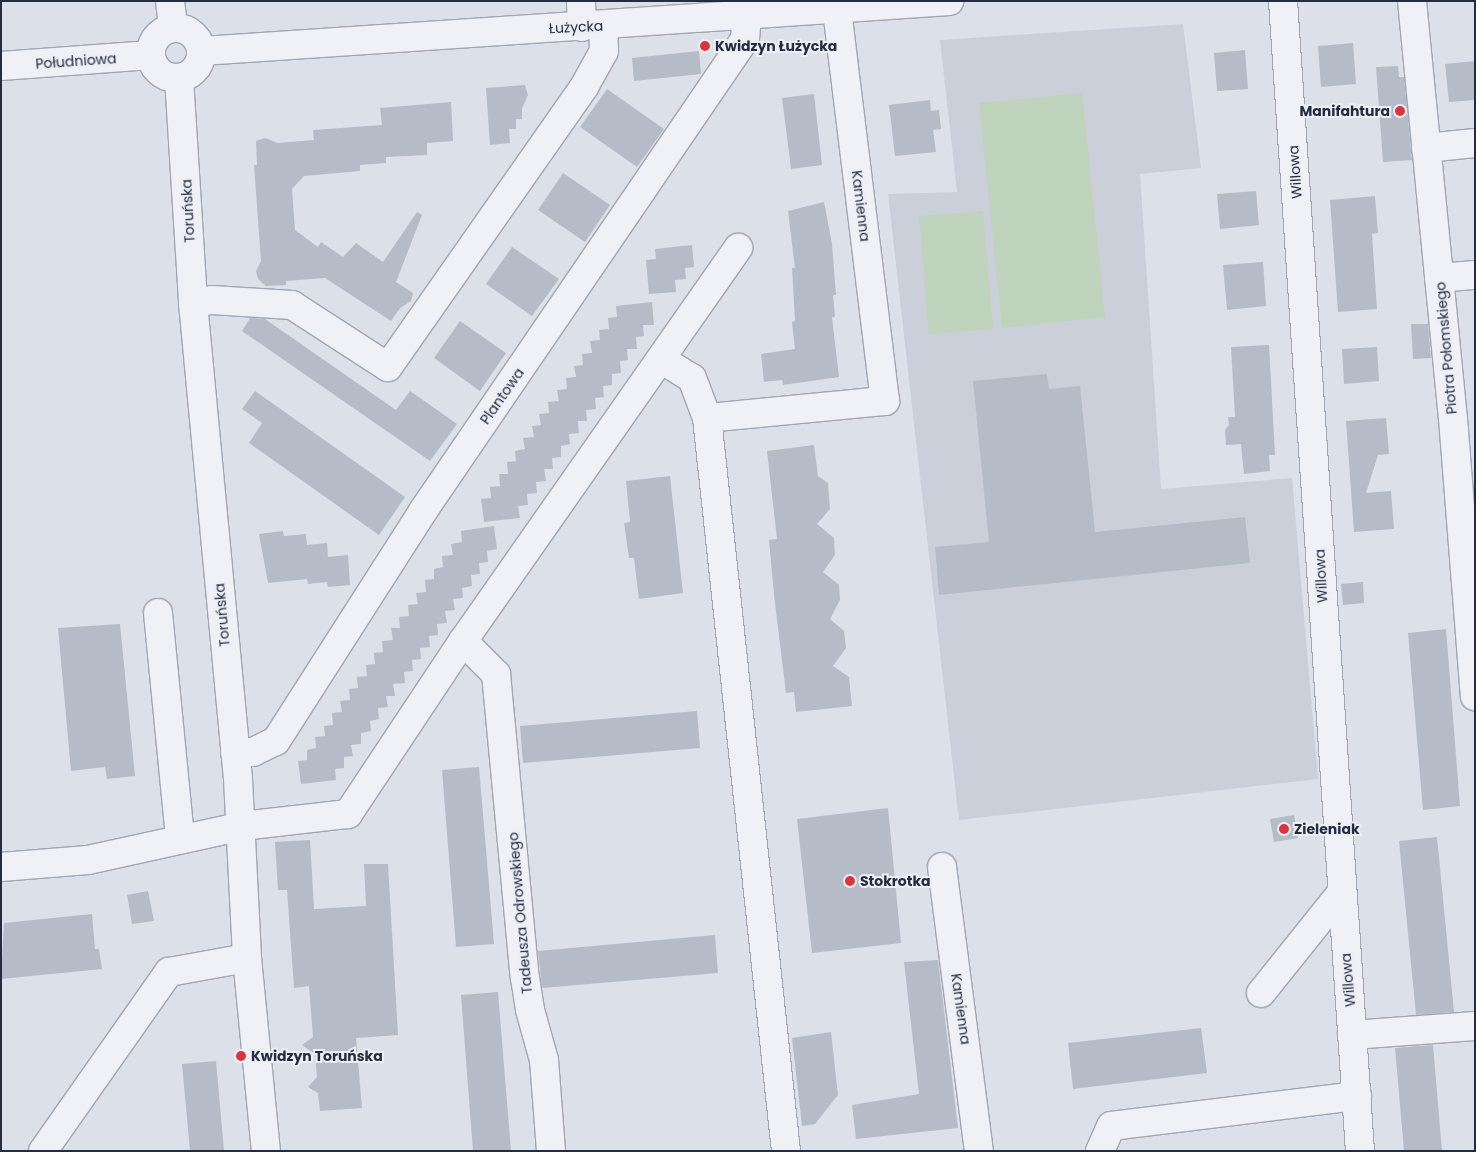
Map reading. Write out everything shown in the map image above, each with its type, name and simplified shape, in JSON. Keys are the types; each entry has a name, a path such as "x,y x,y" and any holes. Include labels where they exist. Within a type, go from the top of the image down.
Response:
{"street":[{"name":"Łużycka","path":"202,51 589,18 747,15 809,7 837,11 949,1"},
{"name":"Willowa","path":"1283,1 1341,893 1360,1151"},
{"name":"Piotra Połomskiego","path":"1412,1 1439,278 1464,431 1475,696"},
{"name":"Kamienna","path":"707,418 885,401 837,11"},
{"path":"172,14 197,38 202,51 199,64 191,74 179,78 160,72 150,55 153,42 172,14"},
{"name":"Plantowa","path":"235,752 253,752 276,741 423,511 745,39 747,15"},
{"path":"193,303 212,300 292,305 388,367 584,87 604,51 589,18"},
{"name":"Południowa","path":"1,66 150,55"},
{"name":"Toruńska","path":"179,78 193,303 242,826 247,958 266,1151"},
{"path":"1426,148 1475,143"},
{"path":"1,868 88,860 242,826 348,814 462,641 738,248"},
{"path":"1439,278 1475,275"},
{"path":"661,359 692,378 707,418 786,1151"},
{"path":"158,613 180,839"},
{"name":"Tadeusza Odrowskiego","path":"462,641 496,674 525,978 530,1010 544,1060 550,1151"},
{"name":"Kamienna","path":"942,867 979,1151"},
{"path":"1261,993 1341,893"},
{"path":"43,1151 169,972 247,958"},
{"path":"1352,1035 1475,1026"},
{"path":"1100,1151 1111,1126 1357,1096"}],"shaded area":[{"path":"1183,24 1201,168 1140,174 1161,489 1292,478 1318,779 959,820 888,194 957,192 940,40"}],"green space":[{"path":"1082,93 1105,317 1002,328 979,103"},
{"path":"983,211 993,329 929,334 919,216"}],"building":[{"path":"1353,43 1356,84 1321,87 1318,46"},
{"path":"1245,50 1248,89 1217,91 1214,53"},
{"path":"699,51 701,74 634,81 632,58"},
{"path":"1475,61 1475,100 1449,102 1445,64"},
{"path":"1398,66 1399,77 1404,77 1412,160 1383,162 1376,67"},
{"path":"525,85 528,95 522,109 522,119 516,119 516,129 509,129 510,143 490,145 486,88"},
{"path":"607,89 664,129 637,167 580,127"},
{"path":"814,94 822,165 791,169 782,98"},
{"path":"930,100 931,111 939,110 941,129 933,130 936,152 895,156 889,105"},
{"path":"451,102 453,141 427,143 427,155 386,157 386,163 360,165 360,171 304,176 292,189 295,230 318,247 321,242 343,257 356,243 383,262 417,212 422,215 396,282 413,293 411,301 400,308 391,321 325,278 286,281 286,285 266,286 258,279 256,271 261,261 254,165 257,165 256,141 265,138 278,143 314,140 313,130 382,125 380,108"},
{"path":"563,173 610,205 585,242 538,210"},
{"path":"1256,191 1259,225 1220,229 1217,194"},
{"path":"1375,196 1378,233 1372,234 1377,309 1338,312 1330,200"},
{"path":"824,202 832,244 836,295 833,295 835,317 832,317 839,377 783,385 782,380 764,382 761,354 795,349 792,322 795,321 792,268 795,268 788,211"},
{"path":"692,245 694,267 685,268 686,279 675,280 676,292 649,294 646,260 656,259 655,249"},
{"path":"512,247 559,279 532,316 486,284"},
{"path":"1263,262 1266,306 1227,310 1223,265"},
{"path":"652,302 654,325 643,325 644,336 636,337 637,349 627,349 628,360 620,361 621,373 612,374 612,385 603,386 604,397 595,398 596,409 586,410 587,421 578,421 579,433 569,434 570,444 561,446 561,457 552,458 553,469 544,469 546,481 536,482 537,493 527,494 528,505 518,506 520,518 484,522 481,499 491,498 490,487 500,486 499,474 508,474 507,462 516,461 515,451 525,449 523,438 534,437 532,426 541,425 539,414 549,413 548,402 559,401 557,390 567,389 566,378 576,377 574,366 583,365 582,354 592,353 590,341 600,340 599,330 609,329 608,318 617,317 616,306"},
{"path":"250,318 265,319 396,410 410,391 457,424 430,461 242,331"},
{"path":"460,321 506,353 480,391 434,358"},
{"path":"1411,324 1428,324 1431,358 1413,359"},
{"path":"1269,345 1275,455 1269,455 1270,471 1244,474 1241,444 1226,445 1225,430 1229,425 1228,417 1235,417 1231,347"},
{"path":"1377,347 1379,381 1344,384 1342,349"},
{"path":"1047,374 1049,389 1080,386 1095,532 1245,517 1250,563 939,595 935,547 989,542 973,381"},
{"path":"255,391 405,497 379,535 249,443 262,423 242,409"},
{"path":"1386,418 1389,454 1378,455 1366,493 1391,491 1394,529 1354,532 1346,421"},
{"path":"814,445 818,476 828,483 830,509 817,524 834,538 835,555 823,572 839,585 840,600 830,619 844,631 846,648 833,666 849,677 852,706 796,712 794,692 786,693 774,595 769,540 777,539 767,451"},
{"path":"670,476 683,593 639,599 634,558 629,558 624,523 630,522 626,481"},
{"path":"494,526 497,549 487,551 488,562 479,563 480,574 471,575 472,586 462,588 463,598 453,599 455,610 445,611 447,623 437,624 438,635 429,636 430,647 420,648 421,659 412,660 413,671 404,672 405,683 393,684 395,696 386,696 388,707 378,708 379,719 370,721 371,731 361,733 361,744 351,745 353,756 344,757 344,768 335,769 336,780 301,784 298,761 307,760 307,750 316,748 315,737 325,736 324,726 333,725 332,713 342,712 340,701 350,700 349,689 358,688 357,677 367,676 366,665 375,664 374,653 383,652 382,641 393,640 391,628 400,628 399,617 409,616 408,605 418,604 416,593 426,592 425,580 434,579 434,569 443,567 442,556 453,555 451,544 462,542 461,531"},
{"path":"283,531 284,536 306,534 307,545 327,543 328,557 348,555 350,585 328,587 327,582 308,584 307,579 268,583 259,534"},
{"path":"1363,582 1364,603 1343,605 1341,584"},
{"path":"120,624 135,776 107,779 105,767 71,771 58,628"},
{"path":"1446,629 1460,806 1423,810 1408,633"},
{"path":"697,711 700,748 523,763 520,726"},
{"path":"479,767 494,944 456,947 442,770"},
{"name":"Stokrotka","path":"888,808 901,943 812,953 797,819"},
{"name":"Zieleniak","path":"1294,815 1298,838 1274,842 1270,819"},
{"path":"1437,837 1454,1012 1416,1015 1399,841"},
{"path":"310,840 314,909 366,906 364,864 388,864 398,1035 356,1038 362,1108 320,1111 318,1093 308,1087 317,1077 315,1054 302,1045 313,1037 309,986 294,988 287,890 278,890 275,842"},
{"path":"148,891 154,921 132,924 127,895"},
{"path":"92,914 95,949 99,949 102,969 1,979 4,923"},
{"path":"715,935 718,973 542,988 538,951"},
{"path":"938,960 958,1128 856,1139 852,1105 919,1094 904,962"},
{"path":"498,992 511,1151 473,1151 461,995"},
{"path":"1201,1028 1207,1073 1073,1089 1068,1043"},
{"path":"831,1032 838,1095 815,1124 802,1126 792,1038"},
{"path":"1433,1045 1442,1151 1404,1151 1395,1048"},
{"path":"216,1061 224,1151 190,1151 182,1064"}],"place":[{"name":"Kwidzyn Łużycka","path":"705,46"},
{"name":"Manifahtura","path":"1400,111"},
{"name":"Zieleniak","path":"1284,829"},
{"name":"Stokrotka","path":"850,881"},
{"name":"Kwidzyn Toruńska","path":"241,1056"}]}
